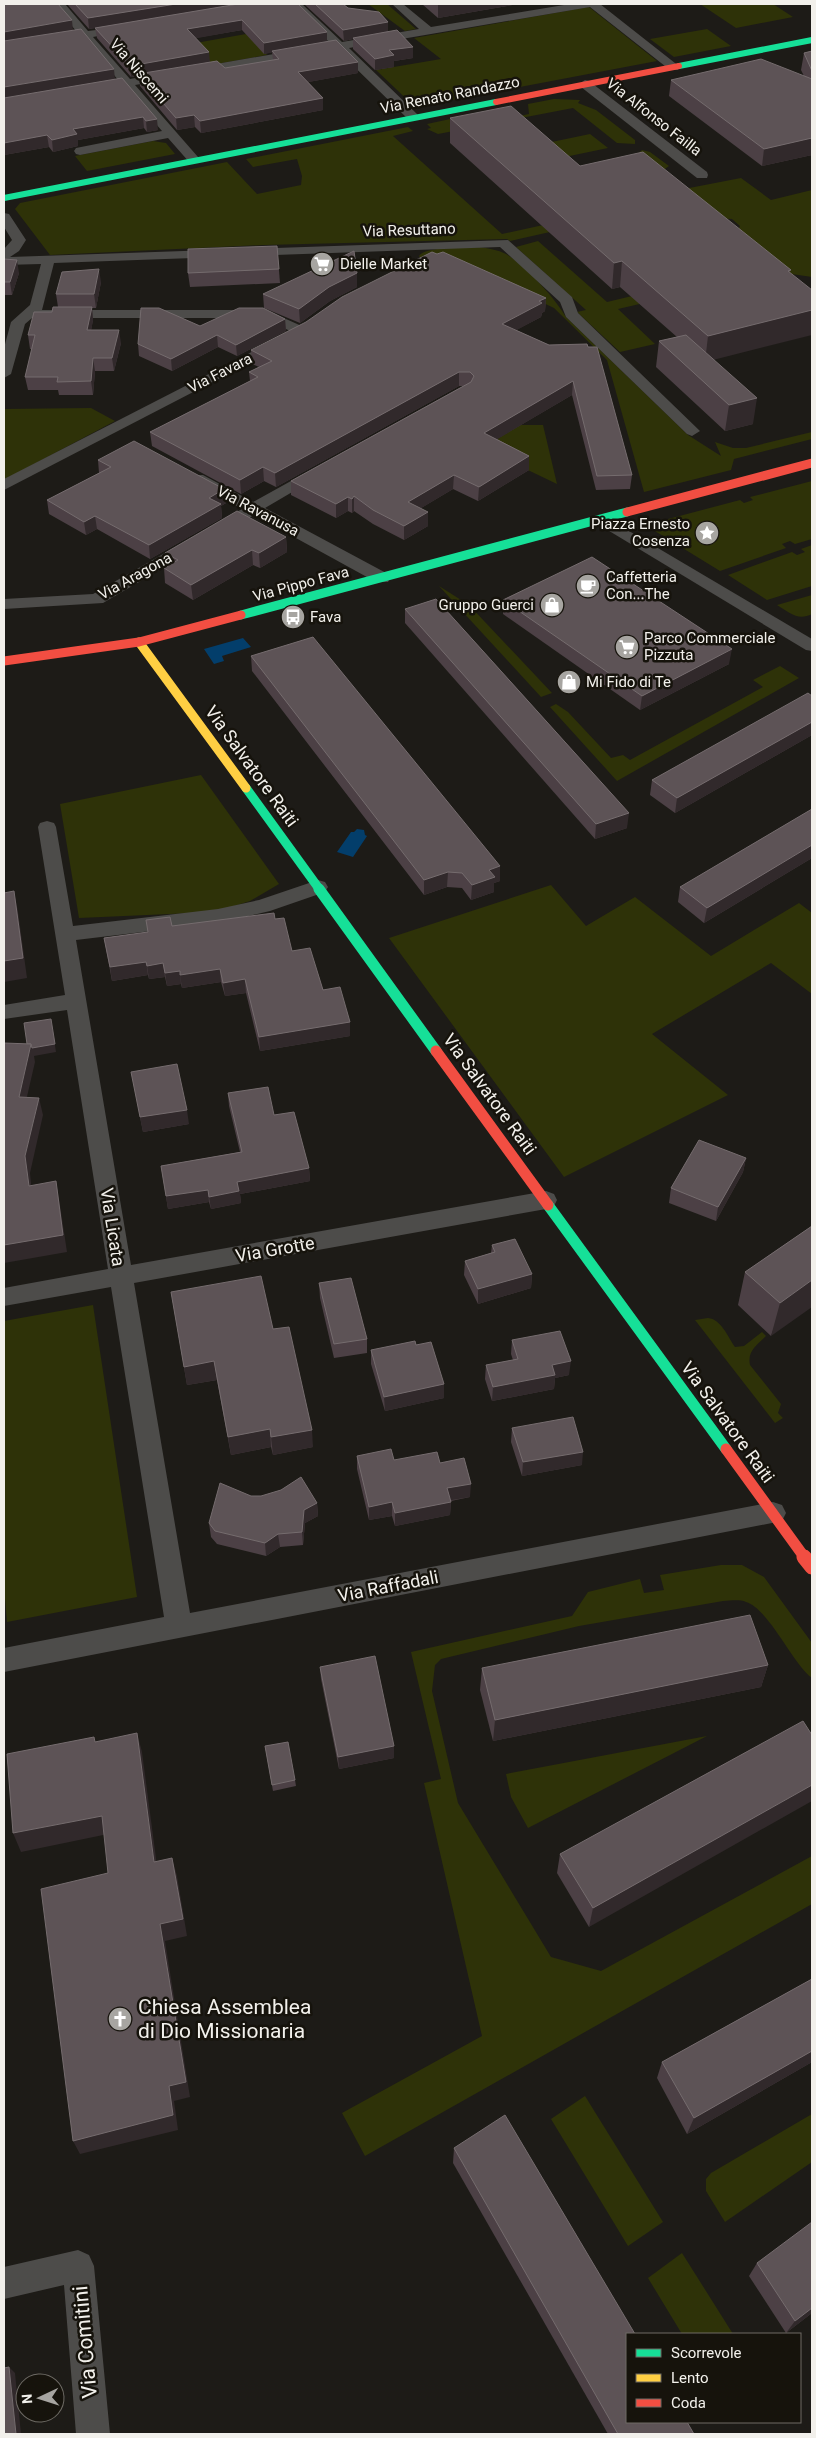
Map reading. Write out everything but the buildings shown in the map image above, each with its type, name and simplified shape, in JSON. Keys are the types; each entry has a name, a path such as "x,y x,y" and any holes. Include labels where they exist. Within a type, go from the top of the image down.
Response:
{"street":[{"name":"Via Niscemi","path":"59,4 194,160"},
{"path":"296,4 413,117"},
{"path":"397,4 429,32"},
{"path":"80,90 588,4"},
{"path":"593,4 674,67"},
{"path":"4,48 132,27"},
{"name":"Via Renato Randazzo","path":"4,198 812,40"},
{"name":"Via Alfonso Failla","path":"585,84 702,175"},
{"path":"80,150 172,134"},
{"path":"4,203 18,195"},
{"path":"4,218 19,240 34,254 48,261 37,307 18,322 4,374"},
{"path":"4,255 14,248 19,240"},
{"name":"Via Resuttano","path":"4,261 409,252 503,243 567,300 571,314 692,431"},
{"path":"28,314 266,314 302,331"},
{"name":"Via Favara","path":"4,485 302,331 315,321"},
{"path":"108,432 126,441"},
{"name":"Via Pippo Fava","path":"4,661 139,642 812,464"},
{"name":"Via Aragona","path":"4,604 97,599 329,466"},
{"name":"Via Ravanusa","path":"185,472 382,578"},
{"path":"602,520 810,642"},
{"name":"Via Salvatore Raiti","path":"139,642 812,1567"},
{"name":"Via Licata","path":"47,827 179,1626"},
{"path":"65,934 218,916 263,906 318,888"},
{"path":"4,1012 76,1001"},
{"name":"Via Grotte","path":"4,1297 546,1200"},
{"name":"Via Raffadali","path":"4,1660 773,1513"},
{"name":"Via Comitini","path":"4,2282 78,2266 93,2434"}],"green space":[{"path":"368,4 387,4 416,29 405,31"},
{"path":"700,4 773,4 793,17 736,28"},
{"path":"589,7 657,61 415,107 376,70 441,59 414,38"},
{"path":"707,29 731,46 674,57 650,39"},
{"path":"246,34 267,55 182,70 162,49"},
{"path":"554,99 580,100 578,103 596,110 635,140 635,144 617,143 573,108 438,134 427,129 431,128 427,124 455,118 473,125 529,114 528,104"},
{"path":"408,127 413,131 393,136 502,234 680,195 634,157 642,150 650,152 669,166 662,171 684,189 741,178 771,200 812,190 812,277 778,272 618,309 655,344 620,352 577,312 586,310 516,247 538,241 607,302 770,263 736,234 740,226 732,219 714,218 692,200 510,241 507,239 264,245 50,255 15,209 20,203 227,162 257,194 301,185 302,176 297,159 253,167 246,159"},
{"path":"590,134 608,148 560,158 542,144"},
{"path":"153,141 166,143 175,154 87,171 75,156"},
{"path":"479,247 493,249 506,254 522,266 547,292 566,317 688,435 721,456 715,442 733,448 746,448 812,432 812,439 734,459 731,470 644,492 607,360 554,308 446,257 424,263 419,256 437,249"},
{"path":"91,408 115,421 4,480 4,409"},
{"path":"520,425 543,425 557,484 482,448"},
{"path":"812,481 812,539 795,544 790,541 782,544 786,548 720,571 650,528 653,523 740,500 744,503 753,500 750,497"},
{"path":"812,545 812,586 767,600 728,575 792,552 797,555 805,552 801,549"},
{"path":"439,586 469,605 552,693 541,697"},
{"path":"812,595 812,614 807,616 794,615 777,605"},
{"path":"780,666 799,678 617,781 550,707 556,704 568,712 611,758 623,755 630,760 763,687 753,680"},
{"path":"201,775 279,884 250,901 215,912 79,918 60,804"},
{"path":"551,885 586,926 635,897 711,956 799,903 812,913 812,994 771,963 652,1034 728,1095 564,1177 389,938"},
{"path":"93,1305 137,1597 7,1622 4,1587 4,1321"},
{"path":"713,1319 720,1325 735,1347 744,1346 762,1332 766,1336 751,1352 750,1365 781,1404 778,1413 783,1418 775,1423 695,1320"},
{"path":"721,1565 742,1565 764,1577 812,1643 812,1678 796,1661 763,1615 755,1607 737,1600 579,1626 441,1659 435,1665 432,1691 458,1803 551,1957 601,1971 812,1856 812,1904 365,2156 342,2113 482,2036 424,1783 441,1779 411,1652 572,1616 588,1592 640,1579 644,1593 664,1590 660,1575"},
{"path":"707,1736 528,1828 511,1797 506,1774"},
{"path":"585,2096 663,2222 628,2246 551,2119"},
{"path":"812,2114 812,2162 725,2222 706,2191 706,2179 711,2173"},
{"path":"682,2253 732,2333 681,2333 648,2278"}],"water":[{"path":"243,638 251,647 222,656 224,661 214,664 204,649"},
{"path":"357,829 364,830 367,836 353,857 337,852 351,832"}],"traffic: fast":[{"path":"679,66 812,40"},
{"path":"4,198 496,102"},
{"path":"241,615 627,512"},
{"path":"246,788 436,1051"},
{"path":"548,1205 726,1449"}],"traffic: slow":[{"path":"139,642 246,788"}],"traffic: jam":[{"path":"496,102 679,66"},
{"path":"627,512 812,463"},
{"path":"4,661 139,642 241,615"},
{"path":"436,1051 548,1205"},
{"path":"726,1449 812,1567"}],"place":[{"name":"Dielle Market","path":"322,264"},
{"name":"Piazza Ernesto Cosenza","path":"707,533"},
{"name":"Caffetteria Con...The","path":"588,586"},
{"name":"Gruppo Guerci","path":"552,605"},
{"name":"Fava","path":"293,617"},
{"name":"Parco Commerciale Pizzuta","path":"627,647"},
{"name":"Mi Fido di Te","path":"569,682"},
{"name":"Chiesa Assemblea di Dio Missionaria","path":"120,2019"}]}
